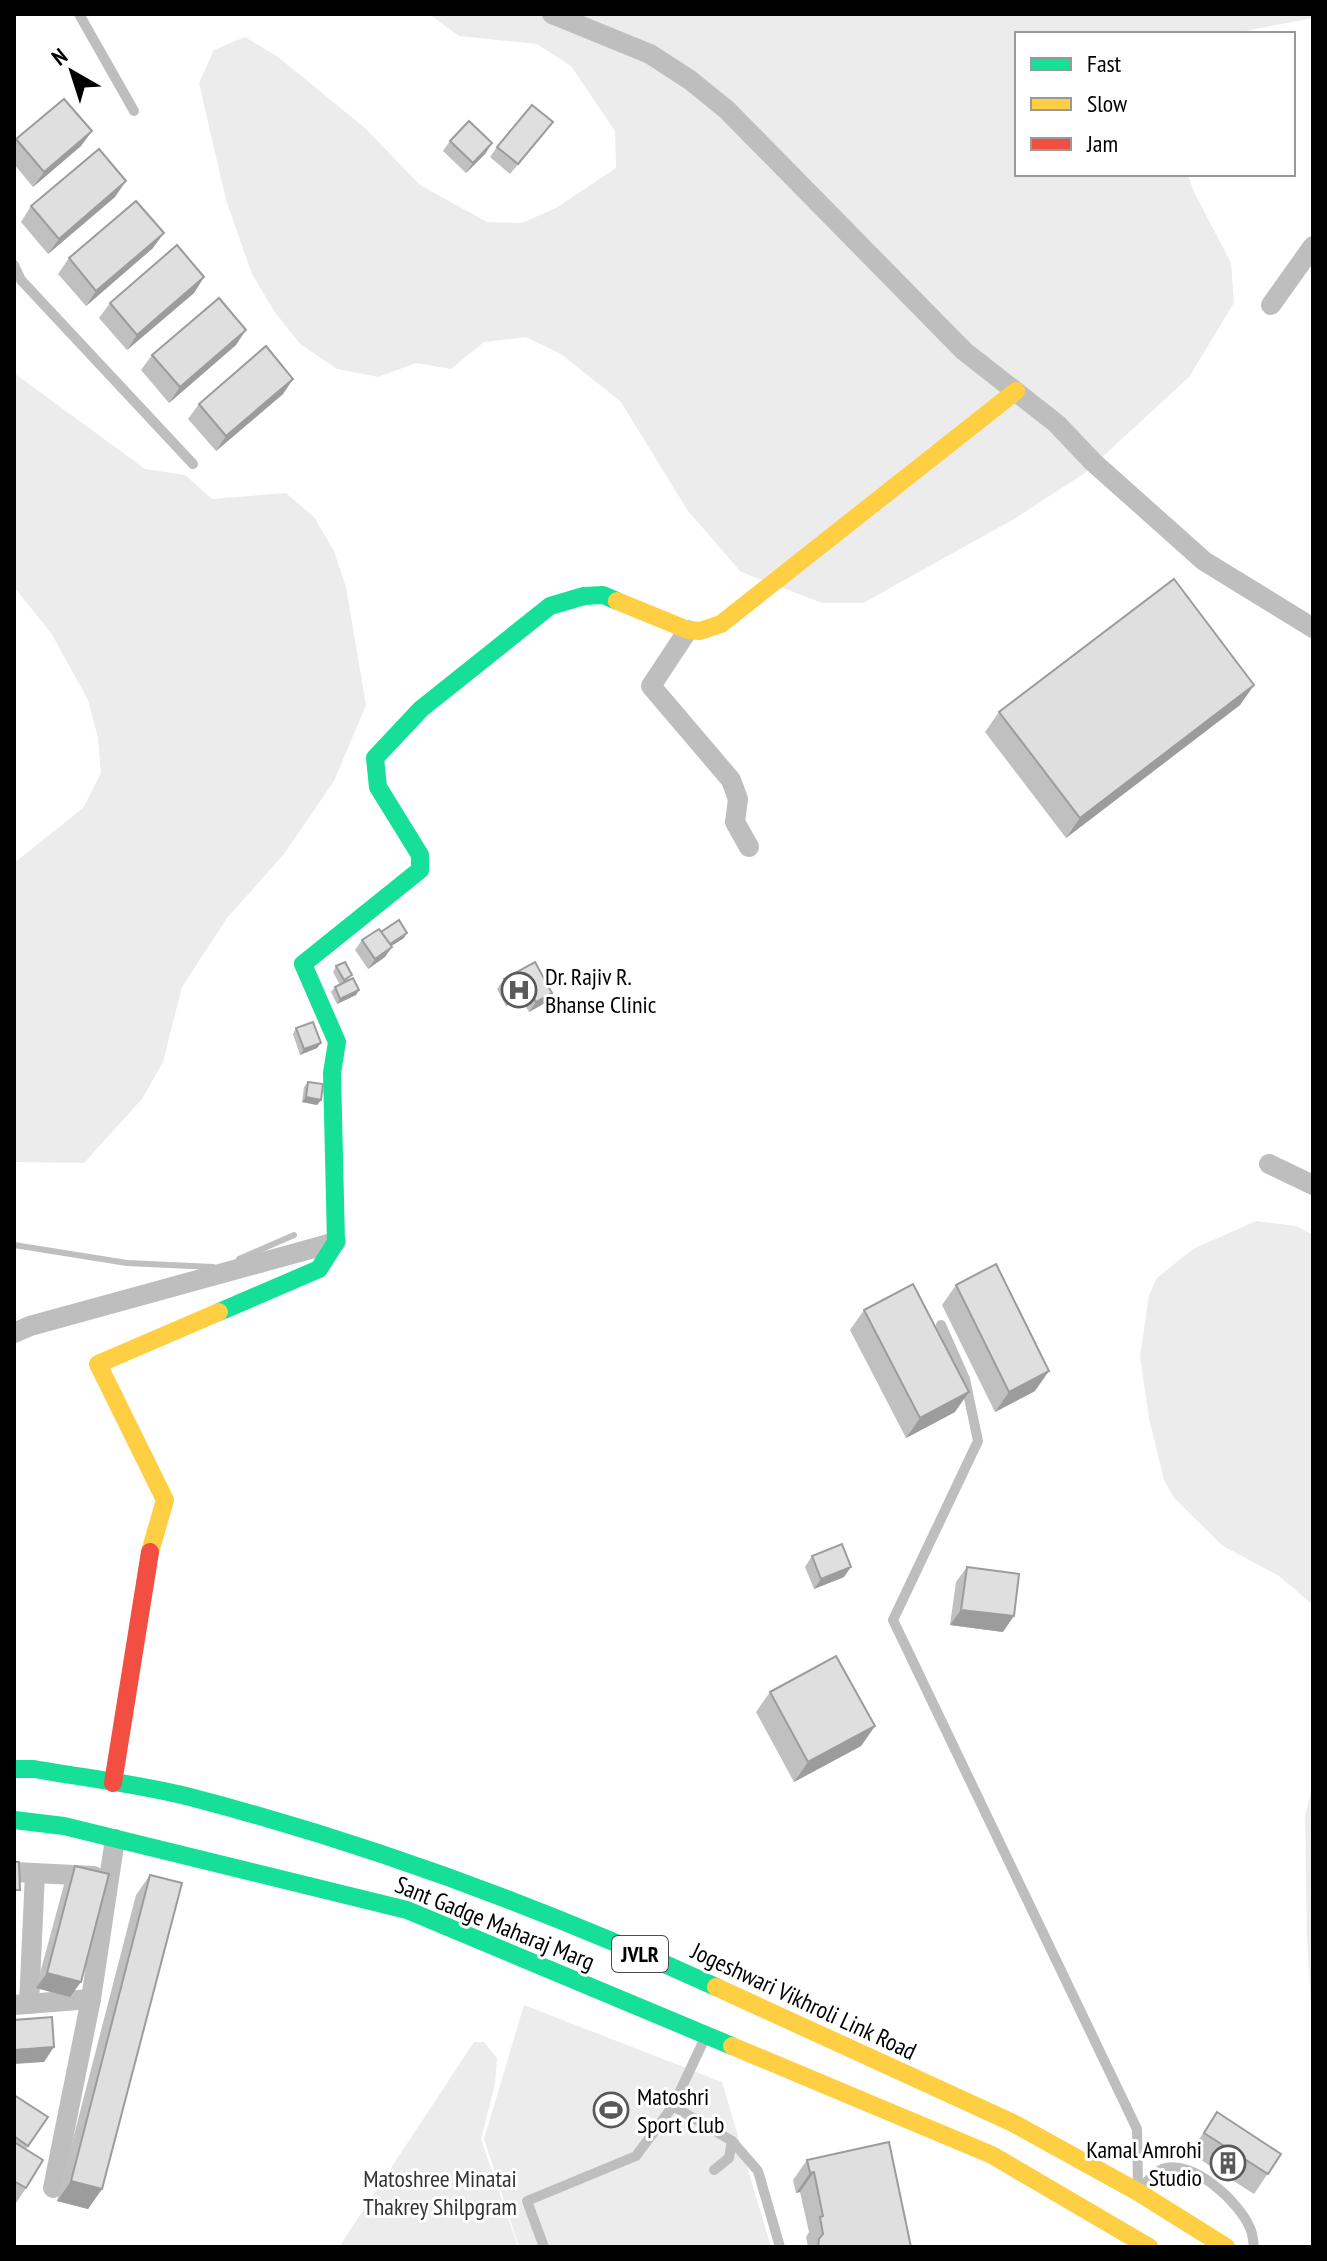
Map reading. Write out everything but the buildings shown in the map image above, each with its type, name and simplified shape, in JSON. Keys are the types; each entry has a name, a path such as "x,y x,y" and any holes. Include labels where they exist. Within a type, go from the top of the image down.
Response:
{"main road":[{"path":"113,1783 149,1555 165,1500 98,1364 319,1269 336,1242 332,1073 337,1042 303,964 420,870 420,855 378,787 375,758 421,709 550,606 584,596 603,595 688,630 700,631 721,624 1016,391"},
{"name":"Jogeshwari Vikhroli Link Road","path":"14,1769 34,1769 188,1796 414,1864 666,1964 1013,2123 1138,2192 1226,2247"},
{"name":"Sant Gadge Maharaj Marg","path":"14,1820 64,1826 407,1910 992,2155 1149,2247"}],"street":[{"path":"552,14 650,54 690,80 727,110 964,351 1057,424 1093,462 1204,561 1313,628"},
{"path":"1271,305 1313,246"},
{"path":"688,630 651,686 731,780 738,799 735,822 749,847"},
{"path":"1269,1164 1313,1185"},
{"path":"14,1333 336,1242"},
{"path":"53,2188 91,1999 115,1839"},
{"path":"14,1872 109,1876"},
{"path":"35,1873 21,2004 91,1999"}],"lane":[{"path":"79,14 134,111"},
{"path":"14,265 21,280 193,464"},
{"path":"941,1325 965,1379 978,1441 893,1620 1137,2129 1138,2192"},
{"path":"544,2247 527,2201 636,2156 673,2106 706,2035"},
{"path":"673,2106 732,2141 758,2171 780,2247"},
{"path":"714,2170 729,2158 732,2141"},
{"path":"1138,2192 1161,2169 1175,2167 1195,2173 1222,2191 1233,2204 1250,2228 1254,2247"}],"green space":[{"path":"429,14 1313,14 1313,18 1243,32 1015,32 1015,176 1189,176 1231,263 1234,303 1189,377 1085,473 1014,519 863,603 822,603 741,572 688,511 621,402 561,354 526,337 484,342 451,369 416,363 378,377 337,369 300,344 274,311 252,274 226,200 199,83 214,50 245,37 278,57 365,128 420,185 487,222 522,223 556,208 616,168 615,131 571,66 537,44 459,36"},
{"path":"14,373 145,469 185,475 212,499 286,493 314,517 334,551 346,587 366,705 334,781 284,854 227,918 182,987 163,1062 142,1099 84,1163 14,1162 14,863 83,808 101,773 98,738 88,700 51,633 14,587"},
{"path":"1256,1221 1296,1226 1313,1235 1313,1605 1279,1576 1223,1546 1174,1498 1164,1480 1149,1418 1140,1357 1149,1295 1157,1278 1193,1249"},
{"path":"1313,1784 1313,2037 1307,1940 1305,1816"},
{"name":"Matoshri Sport Club","path":"524,2005 722,2082 771,2247 519,2247 484,2139"},
{"name":"Matoshree Minatai Thakrey Shilpgram","path":"474,2042 484,2042 497,2058 495,2084 481,2139 518,2247 339,2247"}],"waterway":[{"path":"239,1259 294,1235"},
{"path":"14,1245 127,1263 213,1267"}],"traffic: fast":[{"path":"219,1312 319,1269 336,1242 332,1073 337,1042 303,964 420,870 420,855 378,787 375,758 421,709 550,606 584,596 603,595 617,601"},
{"path":"14,1769 34,1769 171,1792 324,1835 523,1906 716,1987"},
{"path":"14,1820 64,1826 407,1910 732,2046"}],"traffic: slow":[{"path":"617,601 688,630 700,631 721,624 1016,391"},
{"path":"150,1552 165,1500 98,1364 219,1312"},
{"path":"716,1987 1013,2123 1138,2192 1226,2247"},
{"path":"732,2046 992,2155 1149,2247"}],"traffic: jam":[{"path":"113,1783 150,1552"}],"place":[{"name":"Dr. Rajiv R. Bhanse Clinic","path":"519,990"},
{"name":"Matoshri Sport Club","path":"611,2110"},
{"name":"Kamal Amrohi Studio","path":"1228,2163"}]}
